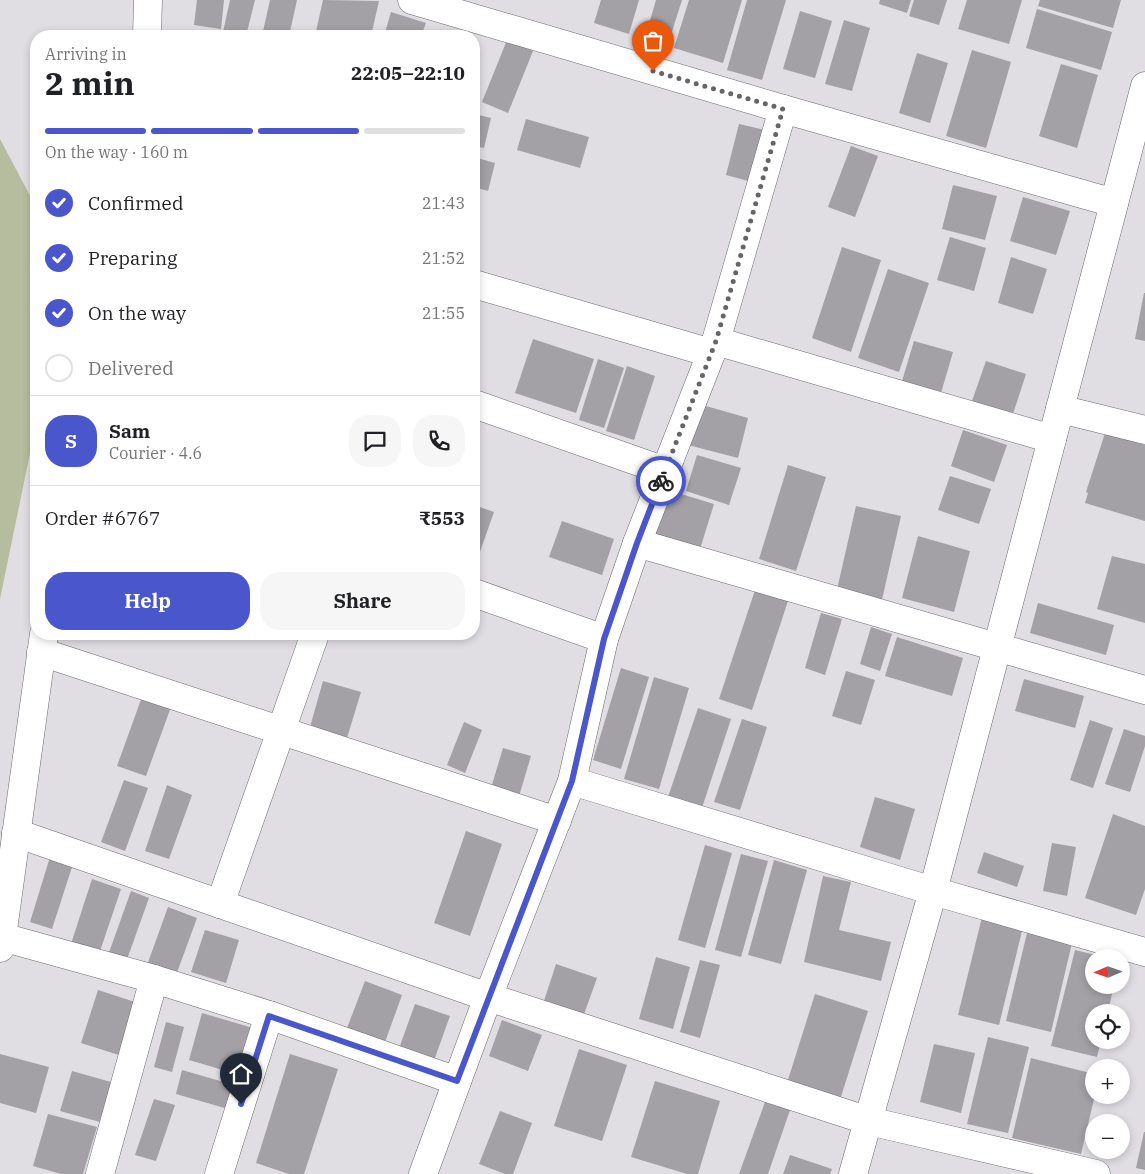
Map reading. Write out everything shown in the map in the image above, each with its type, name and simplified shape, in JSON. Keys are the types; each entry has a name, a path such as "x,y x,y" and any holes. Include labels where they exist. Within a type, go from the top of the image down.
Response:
{"street":[{"path":"147,30 148,0"},
{"path":"412,0 783,109 1114,203"},
{"path":"854,1174 933,891 1114,203 1141,119 1145,86"},
{"path":"423,1174 488,997 572,781 604,639 637,543 713,347 783,109"},
{"path":"480,286 1052,439"},
{"path":"480,406 665,471"},
{"path":"1060,409 1145,430"},
{"path":"637,543 1145,690"},
{"path":"480,595 604,639"},
{"path":"220,904 313,640"},
{"path":"457,1081 269,1016 154,979 1,941 42,643 280,731 557,821"},
{"path":"572,781 933,891 1145,952"},
{"path":"16,833 488,997 869,1122 1096,1174"},
{"path":"100,1174 154,979"},
{"path":"219,1174 269,1016"}],"green space":[{"path":"0,139 30,196 30,453 0,599"}],"building":[{"path":"197,0 224,0 221,29 194,25"},
{"path":"230,0 255,0 248,30 223,30"},
{"path":"270,0 297,0 290,30 263,30"},
{"path":"323,0 379,1 372,30 316,30"},
{"path":"601,0 639,0 629,34 594,23"},
{"path":"656,0 682,0 669,41 646,34"},
{"path":"689,0 742,0 723,63 674,48"},
{"path":"747,0 786,0 762,80 727,70"},
{"path":"880,0 911,0 907,13 879,4"},
{"path":"914,0 947,0 939,25 909,16"},
{"path":"967,0 1022,0 1009,44 958,29"},
{"path":"1040,0 1121,0 1113,28 1038,6"},
{"path":"1037,9 1112,32 1101,70 1026,48"},
{"path":"800,11 832,21 815,78 783,69"},
{"path":"391,12 426,23 423,30 386,30"},
{"path":"844,20 870,28 852,91 825,84"},
{"path":"507,40 533,51 508,113 482,102"},
{"path":"972,50 1011,62 986,148 946,136"},
{"path":"917,53 948,63 930,123 899,113"},
{"path":"1061,64 1098,75 1077,148 1039,136"},
{"path":"480,115 491,118 484,148 480,147"},
{"path":"526,119 589,137 580,168 517,150"},
{"path":"739,124 765,130 752,182 726,175"},
{"path":"851,146 878,156 855,217 828,207"},
{"path":"480,159 495,163 488,191 480,189"},
{"path":"953,185 997,196 985,240 942,229"},
{"path":"1023,197 1070,211 1056,255 1010,241"},
{"path":"950,237 986,248 974,291 937,280"},
{"path":"842,247 881,260 851,352 812,338"},
{"path":"1011,257 1047,269 1033,314 998,303"},
{"path":"888,269 929,283 899,372 858,358"},
{"path":"1145,293 1145,341 1135,339"},
{"path":"533,339 594,359 576,413 515,393"},
{"path":"914,341 953,352 941,393 902,381"},
{"path":"598,359 624,368 604,428 579,420"},
{"path":"986,361 1026,374 1013,414 972,401"},
{"path":"627,366 655,376 634,440 606,431"},
{"path":"699,404 748,418 738,458 688,445"},
{"path":"963,430 1007,445 994,482 951,466"},
{"path":"1105,433 1145,445 1145,521 1085,503 1088,493 1086,492"},
{"path":"697,455 741,468 729,505 686,491"},
{"path":"788,465 826,477 796,571 759,559"},
{"path":"950,476 991,489 979,524 938,510"},
{"path":"668,490 714,504 700,549 654,535"},
{"path":"856,506 901,516 881,604 836,594"},
{"path":"480,507 494,512 480,552"},
{"path":"562,521 614,539 602,575 549,557"},
{"path":"918,536 970,551 954,612 902,598"},
{"path":"1112,556 1145,564 1145,623 1097,609"},
{"path":"756,587 789,598 752,710 719,699"},
{"path":"1038,603 1114,625 1106,655 1030,633"},
{"path":"821,613 842,619 825,675 805,668"},
{"path":"871,627 892,634 880,671 860,664"},
{"path":"897,637 963,658 952,696 885,676"},
{"path":"621,668 649,677 621,769 593,760"},
{"path":"846,671 875,680 861,725 832,716"},
{"path":"654,677 689,688 659,789 624,779"},
{"path":"1024,679 1084,696 1075,728 1015,711"},
{"path":"323,681 361,692 347,738 310,727"},
{"path":"143,694 172,704 146,776 117,766"},
{"path":"698,708 731,719 701,811 667,800"},
{"path":"742,719 767,727 740,810 714,802"},
{"path":"1090,720 1113,728 1093,788 1070,780"},
{"path":"464,722 482,730 465,773 447,765"},
{"path":"1124,729 1145,736 1145,746 1130,792 1105,784"},
{"path":"503,748 531,756 519,796 491,788"},
{"path":"124,780 148,788 125,851 101,842"},
{"path":"167,785 192,795 169,859 145,851"},
{"path":"875,797 915,809 900,860 860,847"},
{"path":"1113,814 1145,826 1145,889 1136,915 1085,898"},
{"path":"466,831 502,844 470,936 434,923"},
{"path":"1052,843 1076,847 1067,896 1043,891"},
{"path":"705,845 732,853 705,948 678,940"},
{"path":"984,852 1024,866 1017,887 977,873"},
{"path":"741,854 768,861 741,957 715,950"},
{"path":"50,857 73,864 52,929 30,922"},
{"path":"774,860 807,870 781,964 748,955"},
{"path":"823,876 851,882 839,930 891,942 881,981 804,962"},
{"path":"92,879 121,889 97,960 69,950"},
{"path":"131,891 149,898 125,965 107,958"},
{"path":"168,907 197,918 175,978 146,968"},
{"path":"982,917 1023,927 999,1025 958,1015"},
{"path":"205,930 239,940 226,983 191,972"},
{"path":"1027,933 1072,943 1051,1032 1006,1021"},
{"path":"1075,950 1085,952 1085,994 1112,994 1110,1004 1085,1004 1085,1049 1099,1049 1097,1057 1051,1046"},
{"path":"656,957 690,967 673,1029 639,1019"},
{"path":"700,960 720,965 700,1038 680,1032"},
{"path":"556,964 597,978 583,1017 543,1004"},
{"path":"365,981 402,995 385,1042 347,1028"},
{"path":"98,990 138,1003 122,1056 81,1043"},
{"path":"815,994 868,1011 840,1100 787,1083"},
{"path":"415,1004 450,1016 432,1066 397,1054"},
{"path":"202,1013 253,1028 240,1075 189,1060"},
{"path":"502,1020 542,1035 528,1071 489,1056"},
{"path":"166,1022 184,1027 172,1072 154,1067"},
{"path":"988,1037 1029,1047 1008,1133 967,1124"},
{"path":"934,1044 975,1053 961,1113 920,1102"},
{"path":"579,1049 627,1065 602,1141 554,1126"},
{"path":"0,1054 49,1067 36,1113 0,1103"},
{"path":"290,1054 338,1069 304,1174 289,1174 256,1163"},
{"path":"1031,1058 1085,1072 1085,1104 1093,1104 1090,1114 1085,1114 1085,1137 1081,1154 1012,1138"},
{"path":"182,1070 234,1085 228,1109 176,1094"},
{"path":"72,1071 111,1082 100,1122 60,1111"},
{"path":"655,1081 720,1101 698,1174 687,1174 631,1157"},
{"path":"154,1099 175,1105 156,1161 135,1155"},
{"path":"765,1102 790,1110 768,1174 739,1174"},
{"path":"500,1111 532,1123 513,1174 505,1174 479,1164"},
{"path":"48,1114 97,1127 83,1174 61,1174 33,1166"},
{"path":"1145,1132 1145,1170 1136,1168"},
{"path":"790,1155 832,1169 830,1174 783,1174"}],"way so far":[{"path":"653,71 783,109 716,341 661,481"}],"route":[{"path":"241,1104 269,1016 457,1081 572,781 604,639 637,543 661,481"}]}
